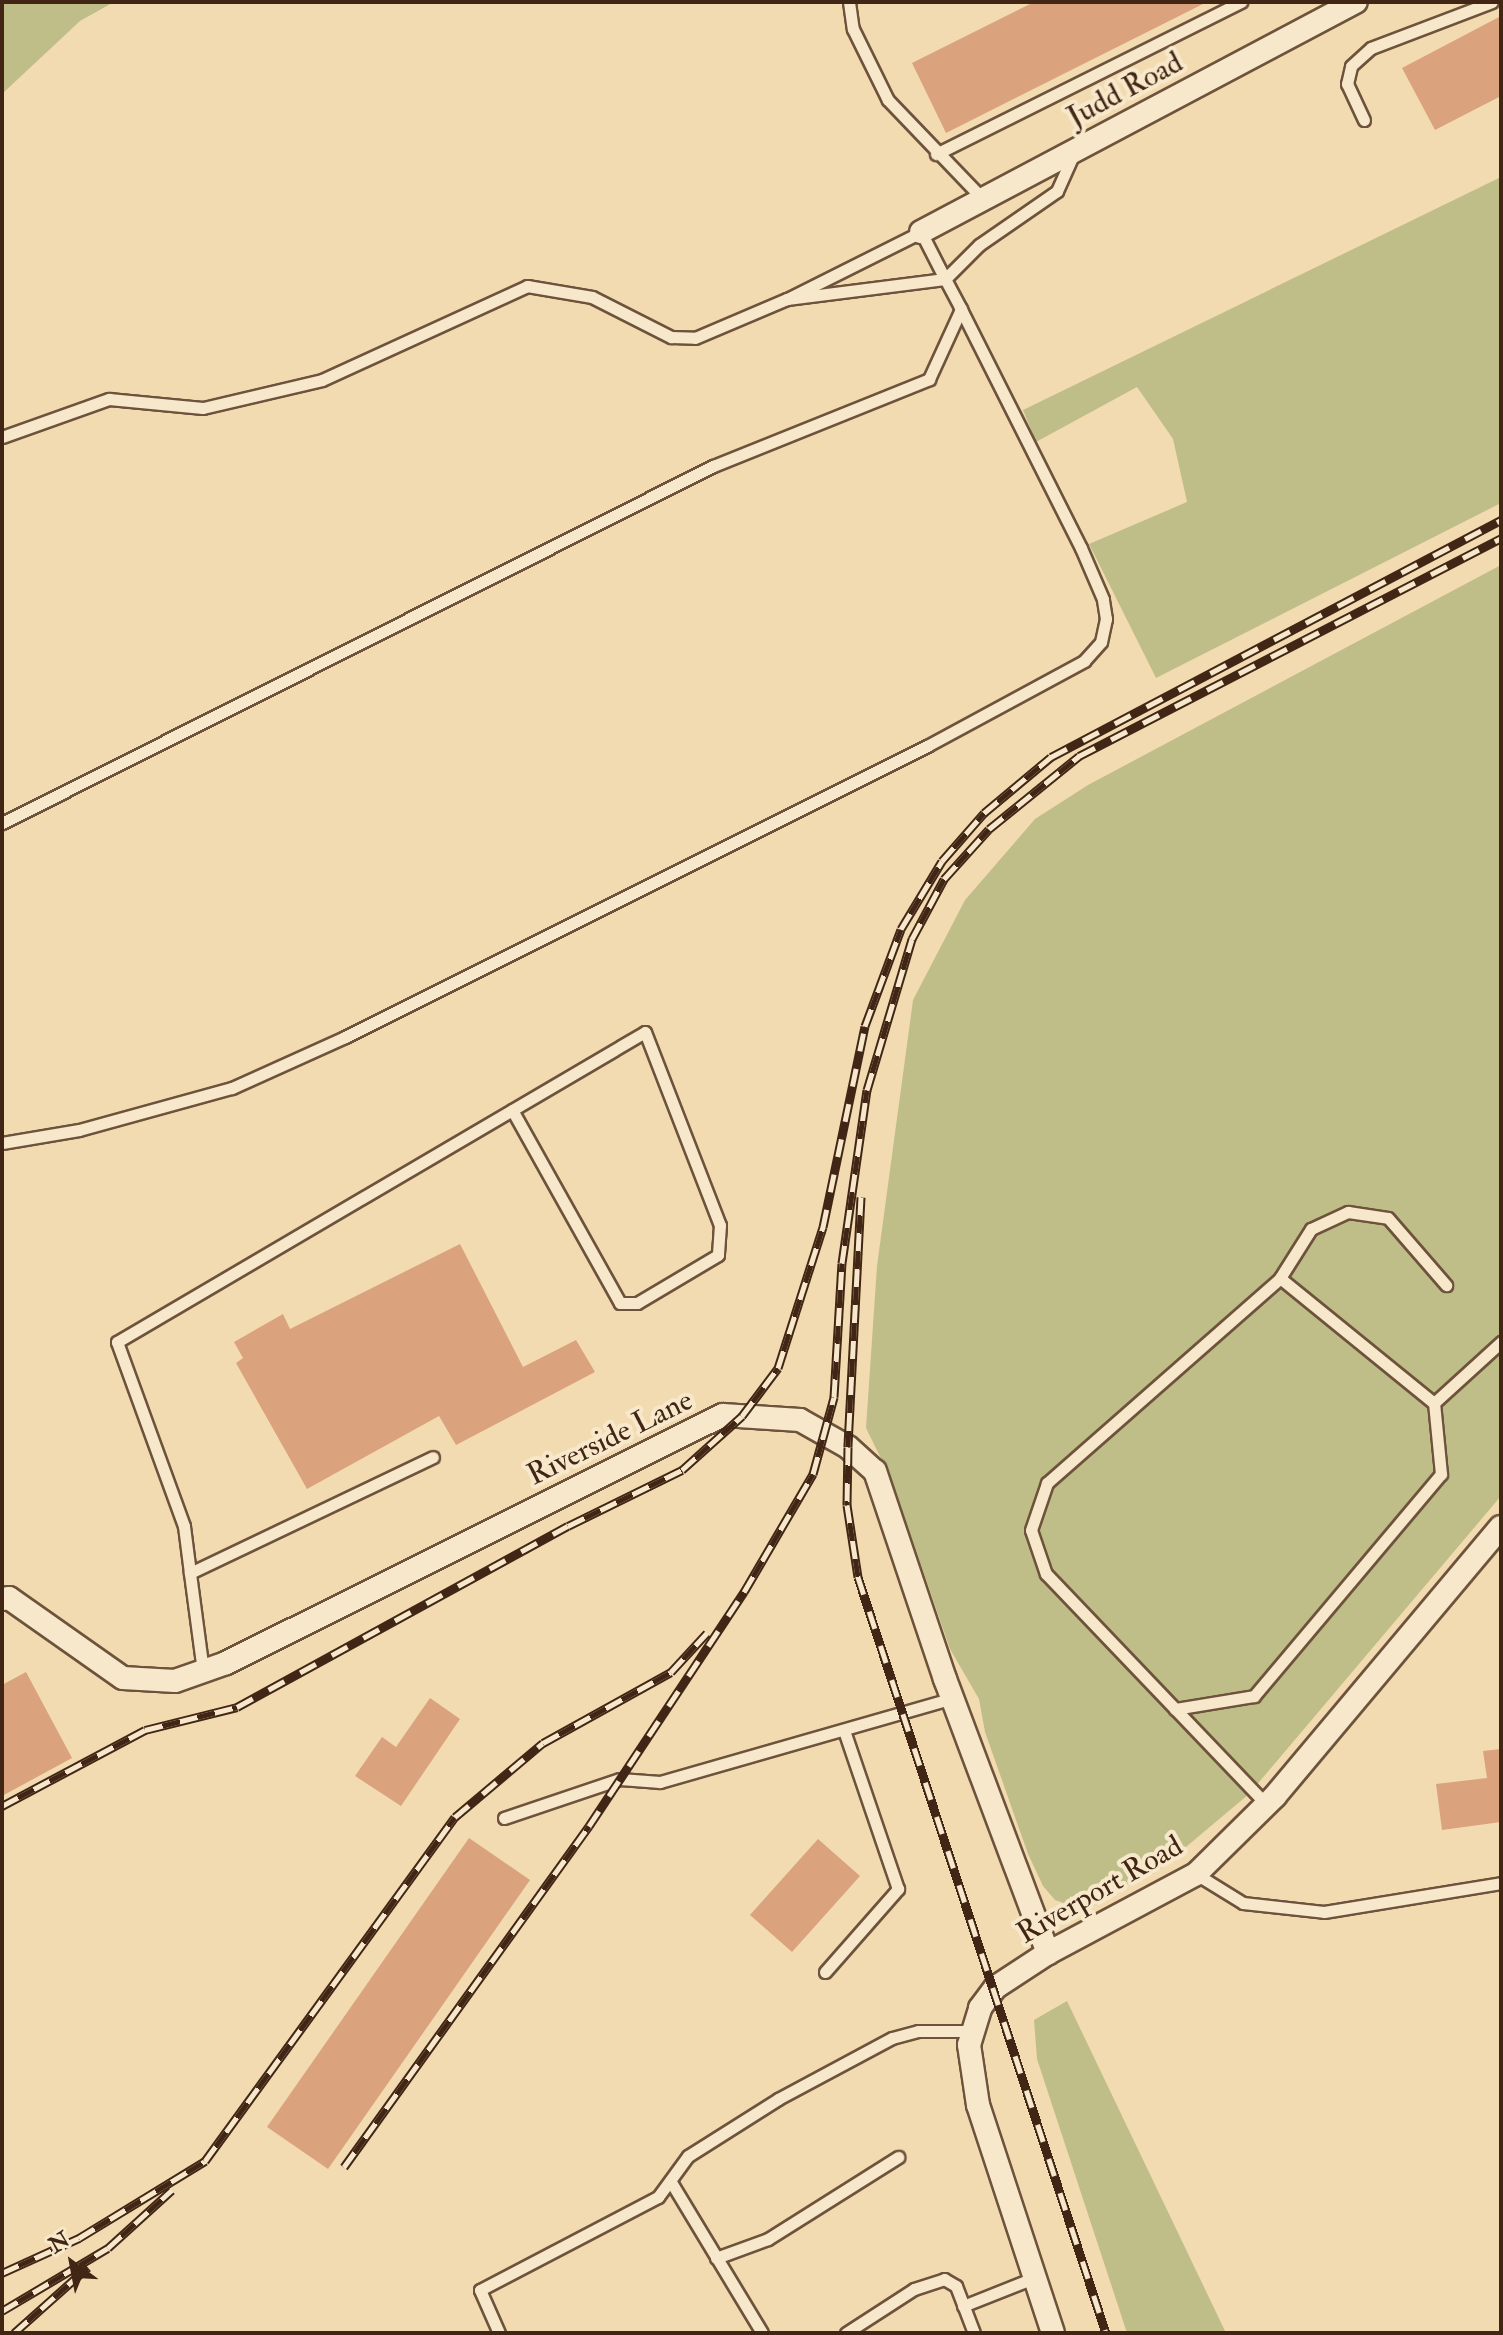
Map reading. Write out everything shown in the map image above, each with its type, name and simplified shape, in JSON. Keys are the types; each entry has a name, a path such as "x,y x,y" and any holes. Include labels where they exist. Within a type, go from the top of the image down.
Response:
{"street":[{"name":"Judd Road","path":"921,232 1356,2"},
{"name":"Riverside Lane","path":"2,1599 9,1598 123,1678 175,1681 203,1671 723,1415 800,1420 848,1447 875,1471 952,1698 1048,1953"},
{"name":"Riverport Road","path":"1053,2333 978,2105 969,2045 992,1990 1048,1953 1196,1874 1267,1805 1501,1527"}],"lane":[{"path":"849,2 853,29 888,100 936,154 983,199"},
{"path":"936,154 1241,2"},
{"path":"1364,120 1348,95 1351,66 1371,48 1492,2"},
{"path":"787,299 945,279 979,245 1057,191 1075,150"},
{"path":"2,437 109,399 203,408 322,380 527,286 592,297 671,337 683,338 715,331 921,232 1103,599 1106,619 1101,642 1084,661 913,753 345,1037 232,1088 79,1130 2,1143"},
{"path":"2,823 713,466 929,379 961,309"},
{"path":"203,1671 184,1526 117,1342 512,1110 645,1032 720,1225 718,1255 637,1303 620,1303 512,1110"},
{"path":"1267,1805 1046,1574 1031,1530 1047,1483 1280,1278 1311,1229 1348,1212 1388,1218 1446,1285"},
{"path":"1175,1709 1254,1696 1441,1474 1434,1403 1280,1278"},
{"path":"1434,1403 1501,1342"},
{"path":"190,1573 433,1457"},
{"path":"504,1818 620,1779 660,1782 952,1698"},
{"path":"825,1972 898,1889 844,1730"},
{"path":"1196,1874 1243,1903 1324,1912 1501,1883"},
{"path":"499,2333 480,2290 658,2197 688,2156 778,2099 892,2038 918,2031 973,2031"},
{"path":"716,2258 768,2239 898,2157"},
{"path":"671,2182 762,2333"},
{"path":"963,2306 1036,2277"},
{"path":"846,2333 914,2289 938,2280 956,2286 974,2333"}],"shaded area":[{"path":"2,2 114,2 80,21 2,94"},
{"path":"1501,177 1501,503 1156,678 1089,544 1187,502 1173,439 1137,387 1036,442 1023,410"},
{"path":"1501,565 1501,1496 1249,1794 1155,1873 1116,1890 1098,1905 1072,1906 1055,1900 1043,1886 1028,1854 985,1732 979,1699 950,1649 892,1481 866,1428 877,1266 913,1000 965,900 1035,819 1088,785"},
{"path":"1067,2001 1226,2333 1127,2333 1037,2059 1034,2020"}],"building":[{"path":"1034,2 1207,2 946,133 912,63"},
{"path":"1501,16 1501,96 1435,130 1402,68"},
{"path":"460,1244 523,1367 576,1340 595,1372 456,1445 439,1416 307,1489 236,1363 243,1358 234,1342 283,1314 290,1329"},
{"path":"26,1672 72,1758 2,1796 2,1685"},
{"path":"430,1698 460,1719 401,1806 355,1776 382,1737 396,1747"},
{"path":"1501,1749 1501,1822 1442,1830 1436,1784 1487,1778 1483,1751"},
{"path":"469,1838 530,1880 328,2169 267,2127"},
{"path":"818,1839 860,1876 792,1952 750,1915"}],"railway":[{"path":"2,1806 145,1730 237,1707 568,1526 682,1470 742,1416 778,1368 823,1227 865,1026 901,929 942,861 984,813 1051,757 1501,520"},
{"path":"344,2167 589,1826 744,1592 813,1474 834,1397 842,1263 867,1090 912,939 944,879 989,829 1079,756 1501,538"},
{"path":"861,1197 847,1505 858,1577 1106,2333"},
{"path":"2,2273 79,2238 205,2161 455,1817 543,1743 671,1672 707,1633"},
{"path":"2,2311 108,2248 172,2190"},
{"path":"14,2333 88,2267"}]}
